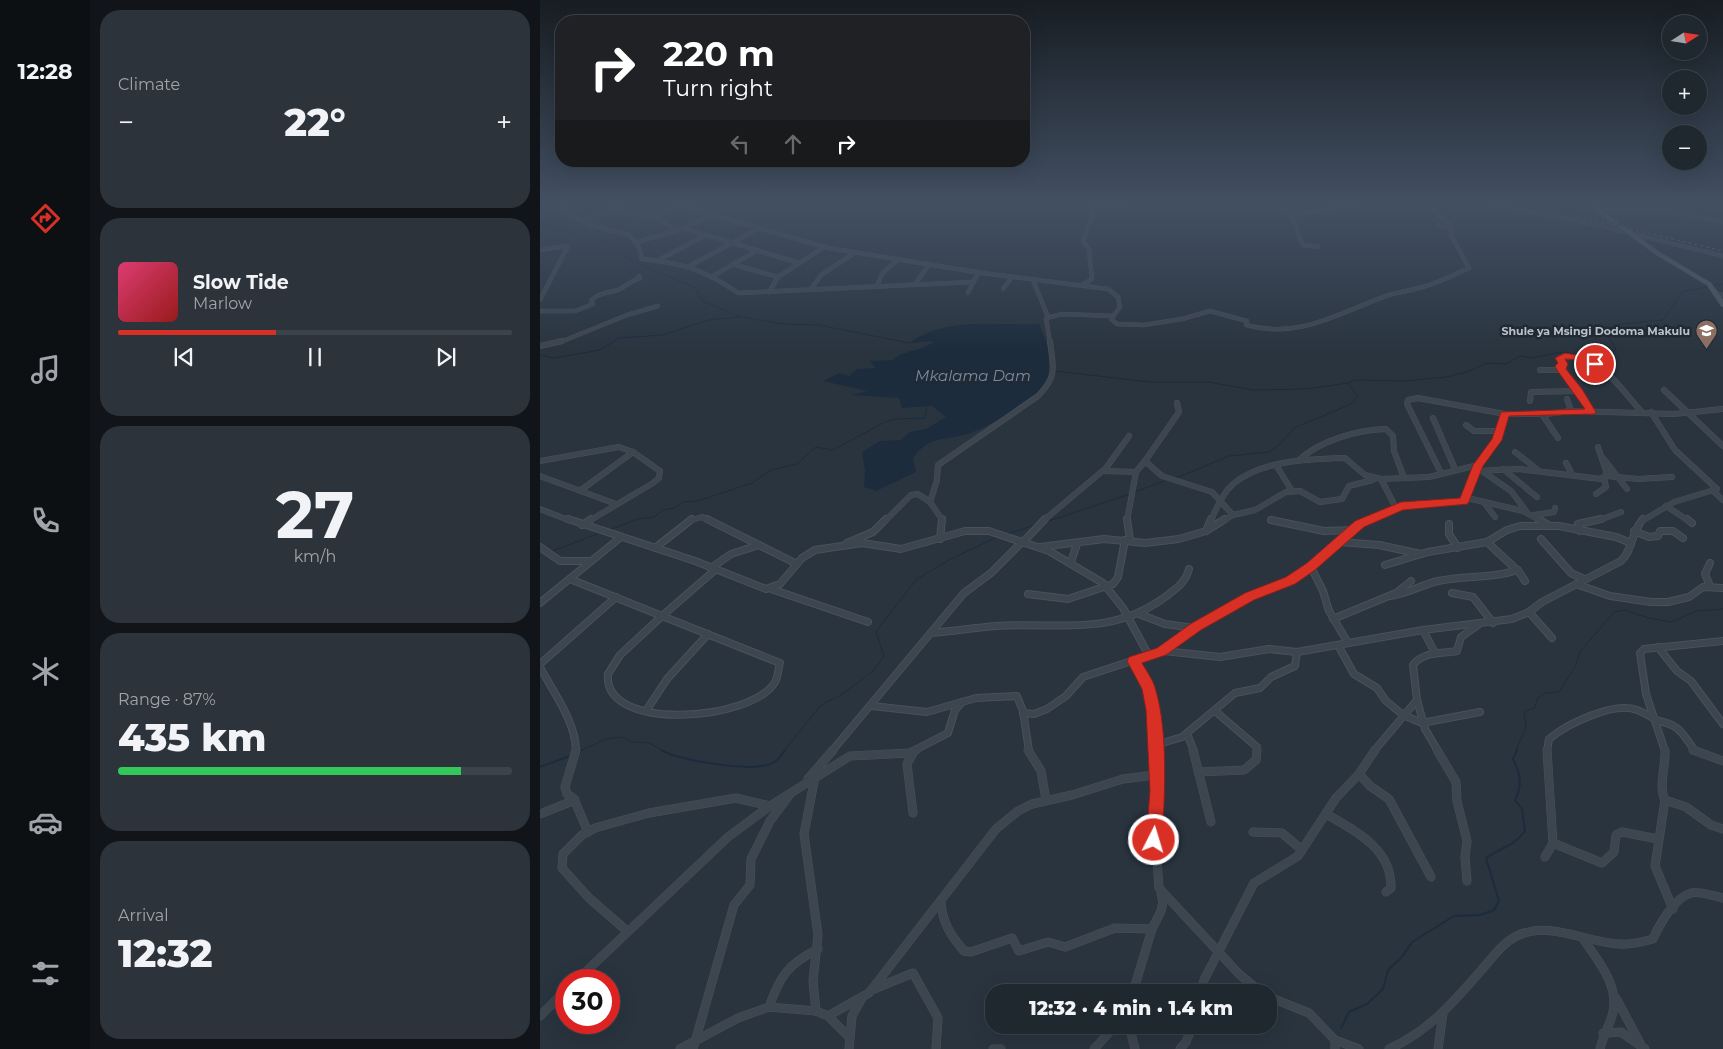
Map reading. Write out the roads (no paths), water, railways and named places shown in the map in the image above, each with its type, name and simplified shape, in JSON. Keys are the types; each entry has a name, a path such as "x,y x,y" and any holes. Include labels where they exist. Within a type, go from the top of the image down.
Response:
{"main road":[{"path":"1658,254 1712,288 1723,305"}],"street":[{"path":"540,300 564,254"},
{"path":"640,254 642,260 674,262 712,276 738,293 973,282"},
{"path":"657,261 670,254"},
{"path":"688,267 711,254"},
{"path":"712,276 751,254"},
{"path":"770,254 799,263"},
{"path":"769,292 778,277 813,254"},
{"path":"811,289 822,275 853,254"},
{"path":"868,254 978,273 1108,289 1117,295 1120,307 1111,319 1117,324 1144,325 1182,318 1210,310 1247,321 1246,325 1261,331 1308,326 1405,288 1421,287 1469,268 1461,254"},
{"path":"1080,286 1092,279 1089,254"},
{"path":"877,286 882,274 898,259"},
{"path":"732,264 778,277"},
{"path":"915,284 929,265"},
{"path":"968,293 978,273"},
{"path":"540,310 560,312 584,309 593,304 594,297 620,289 629,281 640,278 639,276"},
{"path":"1003,289 1012,277"},
{"path":"930,502 936,485 937,467 940,462 1038,396 1049,385 1054,371 1046,322 1048,311 1033,280"},
{"path":"1712,288 1723,295"},
{"path":"540,346 565,342 619,316 658,306"},
{"path":"1048,317 1090,314 1113,316"},
{"path":"1592,412 1579,391 1561,370 1560,366 1563,364 1560,358 1565,356 1591,360 1607,374 1642,412"},
{"path":"1540,370 1561,370"},
{"path":"1664,390 1723,446"},
{"path":"1530,401 1532,398 1531,392 1579,391"},
{"path":"1441,473 1408,404 1408,400 1418,398 1505,414 1542,414 1572,411 1674,414 1723,409"},
{"path":"1566,399 1572,411"},
{"path":"1028,594 1068,599 1107,586 1117,580 1128,540 1127,520 1136,472 1179,412 1178,402"},
{"path":"1162,652 1220,656 1269,649 1297,652 1423,630 1492,623 1512,619 1529,612 1542,602 1626,557 1634,531 1643,519 1666,506 1717,489 1675,450 1651,412"},
{"path":"1023,714 1034,714 1048,709 1066,696 1083,677 1162,652 1194,628 1249,597 1290,580 1311,566 1360,524 1396,508 1418,503 1461,503 1467,498 1479,469 1497,440 1505,414"},
{"path":"1542,414 1558,438"},
{"path":"1434,418 1455,469"},
{"path":"1466,424 1474,432 1500,431"},
{"path":"1299,460 1308,451 1355,434 1386,429 1393,436 1394,451 1404,478"},
{"path":"803,784 872,706 964,593 991,573 1054,511 1103,471 1120,453 1129,436"},
{"path":"540,461 619,447 633,452 655,466 661,474 653,483 582,525"},
{"path":"1596,494 1606,488 1606,477 1598,447"},
{"path":"581,490 633,452"},
{"path":"1515,452 1539,472"},
{"path":"1601,456 1627,490"},
{"path":"1206,531 1224,494 1238,482 1256,472 1276,465 1299,460 1347,458 1362,474 1374,480"},
{"path":"1145,461 1162,476 1207,490 1233,515"},
{"path":"1566,463 1572,474"},
{"path":"1276,465 1292,491"},
{"path":"1037,547 1077,544 1101,539 1145,543 1162,541 1206,531 1233,515 1253,511 1286,492 1300,491 1315,501 1327,503 1342,499 1349,486 1374,480 1422,478 1455,469 1503,469 1572,474 1590,478 1618,476 1627,478 1672,477"},
{"path":"1479,469 1511,491 1526,512"},
{"path":"1503,469 1537,497"},
{"path":"1103,471 1136,472"},
{"path":"540,476 616,504"},
{"path":"1381,480 1396,508"},
{"path":"1712,490 1723,500"},
{"path":"837,547 870,534 911,495 918,494 930,502 943,521 939,535 940,539"},
{"path":"1467,498 1526,512 1550,526"},
{"path":"1484,502 1495,517"},
{"path":"1666,506 1692,523"},
{"path":"1534,515 1554,512 1555,508"},
{"path":"540,509 868,622"},
{"path":"1580,531 1578,524 1594,522 1620,512"},
{"path":"655,548 698,517 706,518 797,564"},
{"path":"1271,520 1324,531 1353,530"},
{"path":"1449,524 1449,534 1458,548"},
{"path":"1385,565 1421,554 1487,542 1506,530 1517,527 1550,526 1616,537 1631,543"},
{"path":"771,589 811,552 868,543 884,549 901,549 959,533 983,530 1006,534 1071,562 1107,586 1128,618 1149,656"},
{"path":"1634,531 1649,537 1658,536 1660,531 1670,530 1683,538"},
{"path":"540,603 622,537"},
{"path":"1541,539 1571,573 1584,579"},
{"path":"1340,542 1378,545 1421,554"},
{"path":"1487,542 1518,570 1525,581"},
{"path":"1071,562 1077,544"},
{"path":"570,579 660,616 780,663 780,673 774,682 749,704 733,710 711,712 646,711 625,705 615,698 607,682 609,670 620,655 660,616 731,554 759,545"},
{"path":"540,547 560,561 590,561"},
{"path":"1710,563 1705,574 1710,586"},
{"path":"1311,566 1333,619 1348,643"},
{"path":"931,633 997,626 1062,626 1110,622 1128,618 1138,614 1185,582 1189,569"},
{"path":"1390,596 1416,591 1426,583 1440,580 1492,577 1518,570"},
{"path":"1333,619 1390,596 1411,581"},
{"path":"1576,584 1610,596 1651,602 1668,602 1689,597 1698,589 1710,586 1723,588"},
{"path":"1452,593 1473,597 1492,623"},
{"path":"588,832 575,800 567,794 565,787 576,754 576,743 566,716 540,666 616,597"},
{"path":"1529,612 1552,638"},
{"path":"1138,614 1165,624 1194,628"},
{"path":"1467,881 1465,857 1467,841 1457,800 1456,782 1422,723 1413,665 1420,656 1457,651 1461,637 1478,624"},
{"path":"1423,630 1435,653"},
{"path":"646,711 667,680 708,634"},
{"path":"1673,910 1655,866 1665,800 1661,792 1665,768 1665,751 1646,694 1640,653 1644,649 1686,643 1723,641"},
{"path":"1338,645 1354,674 1377,688 1386,701 1404,715 1422,723 1480,712"},
{"path":"1658,647 1677,671 1690,681 1723,724"},
{"path":"1156,745 1187,734 1235,693 1260,688 1271,677 1295,666 1297,652"},
{"path":"1134,661 1149,689 1156,745 1155,775 1157,803 1154,840 1157,884 1163,902 1152,929 1135,984"},
{"path":"872,706 927,712 976,698 1018,696 1023,714 1027,748 1041,771 1046,800"},
{"path":"1203,984 1254,883 1291,862 1302,850 1336,798 1359,774 1379,744 1418,700"},
{"path":"587,969 728,837 770,806 850,756 898,755 914,751 948,733 955,710 962,702"},
{"path":"1545,857 1553,843 1548,747 1550,739 1558,731 1609,709 1636,709 1655,719 1676,724 1684,731 1694,751 1723,762"},
{"path":"1198,772 1244,770 1256,760 1257,747 1215,711"},
{"path":"1187,734 1192,744 1211,822"},
{"path":"913,813 907,764 914,751"},
{"path":"1359,774 1370,786 1388,799 1431,877"},
{"path":"849,1049 850,1023 854,1007 869,992 941,902 996,829 1020,810 1046,800 1138,775 1155,775"},
{"path":"815,777 812,802 805,820 804,852 812,884 812,902 817,924 818,950 814,981 816,1012"},
{"path":"693,1046 734,905 750,885 751,859 770,821 792,791"},
{"path":"627,931 589,898 562,868 563,854 574,841 588,832 649,813 718,800 736,798 770,806"},
{"path":"540,814 575,800"},
{"path":"1665,800 1686,807 1712,825 1723,829"},
{"path":"1326,814 1376,847 1391,869 1391,888 1386,892"},
{"path":"1253,832 1282,833 1302,850"},
{"path":"1553,843 1583,857 1602,863 1614,852 1616,835 1622,832 1658,839"},
{"path":"1390,1049 1417,1037 1443,1013 1502,947 1519,935 1541,930 1584,940 1632,944 1647,942 1656,935 1662,920 1673,910 1680,899 1692,893 1723,898"},
{"path":"1161,894 1192,921 1220,951 1242,979 1250,984"},
{"path":"941,902 941,915 946,930 964,951 971,952 1012,938 1018,952 1048,942 1065,947 1115,928 1152,929"},
{"path":"1584,940 1615,993 1613,1013 1603,1033 1600,1049"},
{"path":"769,1008 780,975 805,955 818,950"},
{"path":"828,1016 869,992 913,973 938,1018 936,1049"},
{"path":"1615,997 1643,1047"},
{"path":"1277,1000 1309,1013 1335,1045 1359,1049"},
{"path":"540,1016 555,1001"},
{"path":"680,1049 693,1046 738,1018 769,1008 816,1012 828,1016 850,1038"},
{"path":"1438,1049 1443,1013"},
{"path":"1603,1033 1610,1031 1623,1032 1643,1047"},
{"path":"1094,1049 1108,1034"},
{"path":"1132,1034 1134,1049"},
{"path":"1180,1049 1189,1034"},
{"path":"993,1049 1001,1049"}],"water":[{"name":"Mkalama Dam","path":"972,324 1039,324 1048,348 1052,366 1047,381 1039,391 1016,409 989,425 967,434 937,440 924,446 913,458 916,472 876,491 864,487 865,470 862,452 880,441 901,440 909,432 926,429 946,417 932,406 902,408 899,398 852,395 867,391 823,381 839,373 849,376 857,369 876,368 870,361 893,360 898,356 929,345 934,341 910,343 939,329"}],"waterway":[{"path":"622,254 634,262 694,287 703,301 741,317 783,324 818,325 910,343"},
{"path":"1712,286 1723,284"},
{"path":"1348,383 1355,380 1405,381 1446,377 1467,372 1487,363 1506,364 1520,356 1532,358 1562,352 1581,355 1612,354 1616,349 1608,336 1608,328 1622,324 1663,320 1683,291 1708,287"},
{"path":"540,355 554,358 600,350 619,338 663,335 708,320 739,317"},
{"path":"1055,371 1150,382 1208,382 1253,390 1306,389 1348,383"},
{"path":"1176,478 1229,456 1269,452 1278,446 1294,428 1349,405 1358,397 1348,383"},
{"path":"609,530 637,519 654,517 663,510 675,508 683,502 698,501 752,483 771,470 797,464 816,447 833,450 885,422 896,419 925,418 927,406"},
{"path":"1134,492 1168,480"},
{"path":"1046,522 1130,494"},
{"path":"1006,534 1033,526"},
{"path":"550,552 600,533"},
{"path":"784,751 821,705 841,695 873,671 884,657 876,631 917,579 949,560 997,537"},
{"path":"1516,751 1526,726 1524,711 1535,708 1537,699 1545,693 1559,692 1576,665 1580,652 1614,612 1625,610 1648,618 1672,622 1696,611 1723,609"},
{"path":"582,750 580,751 606,739 622,737 632,742 649,743 664,751"},
{"path":"661,750 699,761 748,767 771,764 785,750"},
{"path":"1341,1028 1349,1012 1367,1004 1383,989 1388,970 1402,957 1412,942 1454,916 1480,915 1494,910 1499,901 1486,858 1512,844 1525,831 1522,809 1515,800 1520,784 1519,774 1513,759 1517,750"},
{"path":"540,767 570,756"}],"place":[{"name":"Shule ya Msingi Dodoma Makulu","path":"1706,350"}]}
